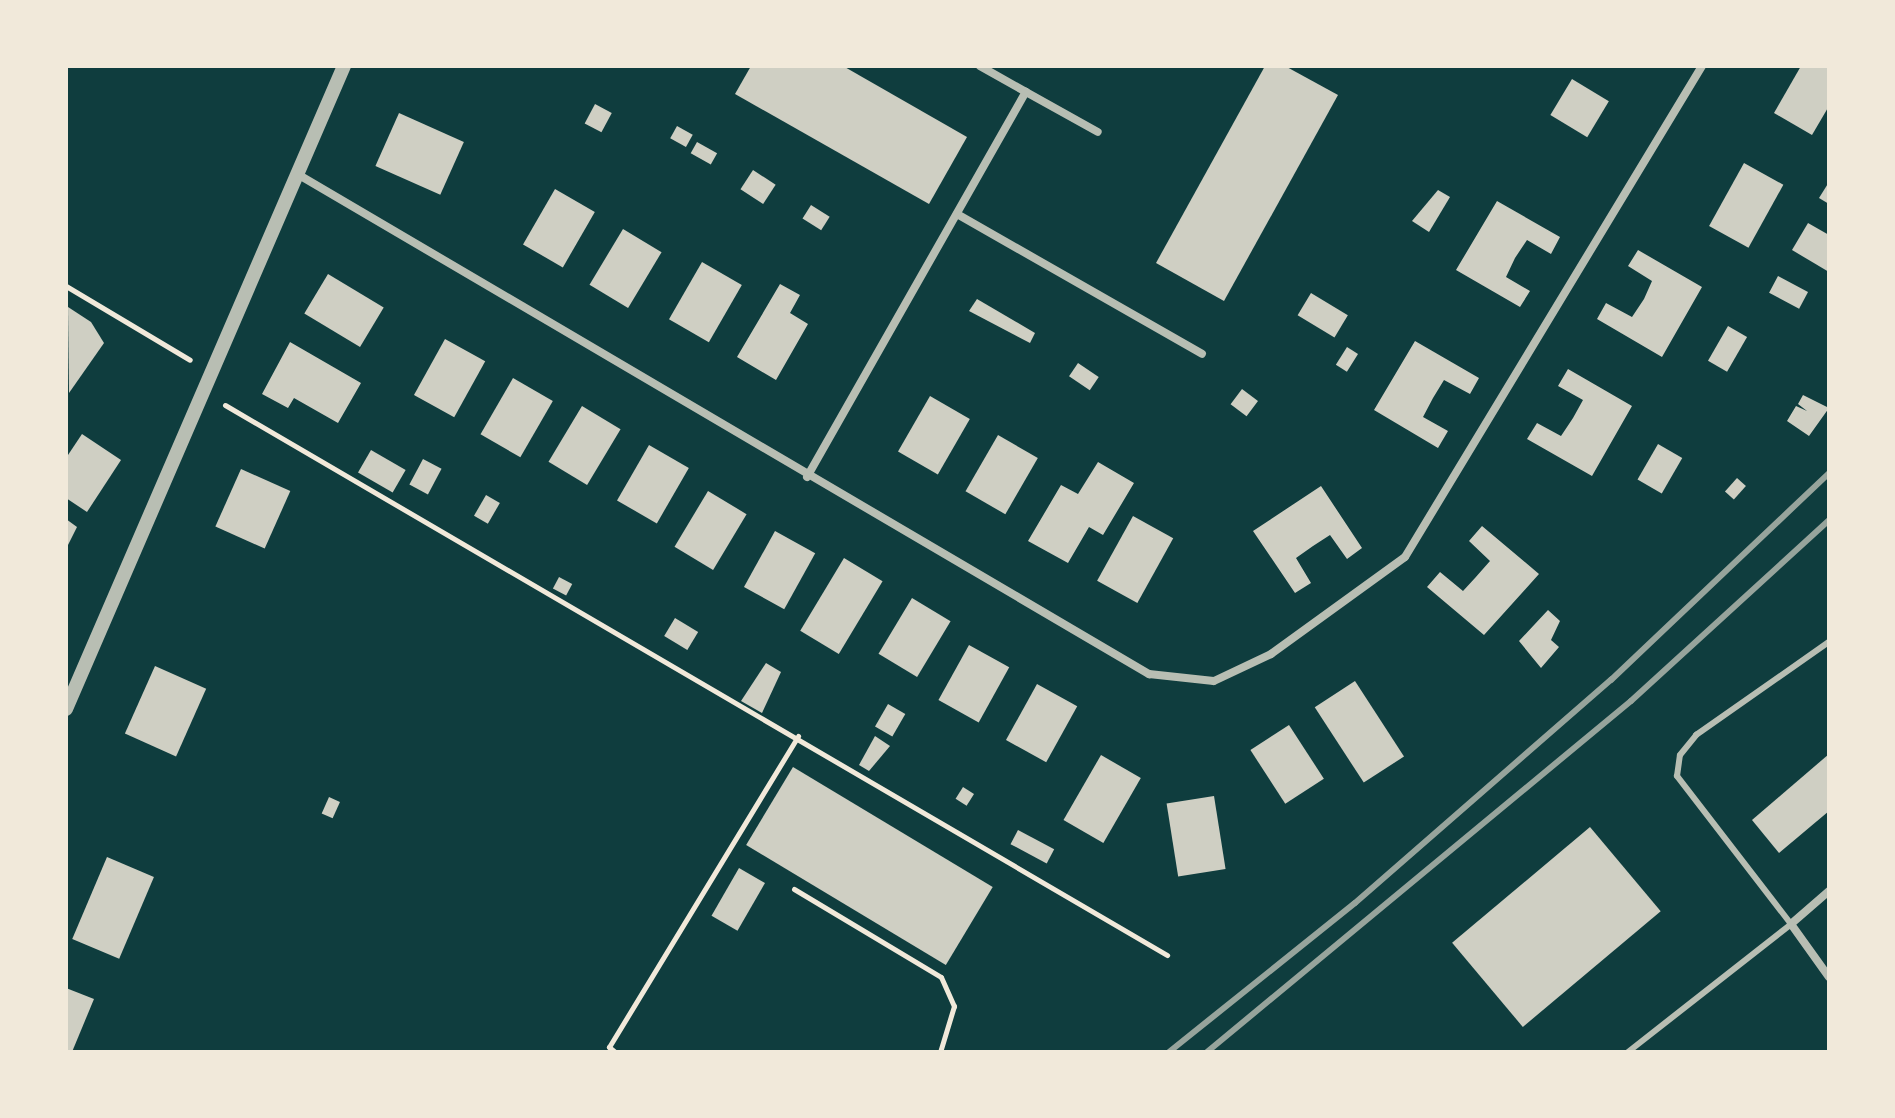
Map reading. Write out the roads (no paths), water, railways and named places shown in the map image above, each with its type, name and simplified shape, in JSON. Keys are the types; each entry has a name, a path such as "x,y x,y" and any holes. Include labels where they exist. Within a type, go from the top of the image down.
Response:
{"street":[{"path":"66,709 344,66"},
{"path":"980,66 1098,132"},
{"path":"299,175 807,477 1149,674 1214,681 1271,654 1405,557 1702,66"},
{"path":"807,477 1026,92"},
{"path":"957,214 1202,354"},
{"path":"1829,891 1791,924 1829,977"}],"lane":[{"path":"1628,1052 1791,924 1677,776 1680,755 1696,735 1829,642"}],"railway":[{"path":"1169,1052 1355,903 1611,680 1829,473"},
{"path":"1207,1052 1631,701 1829,520"}]}
